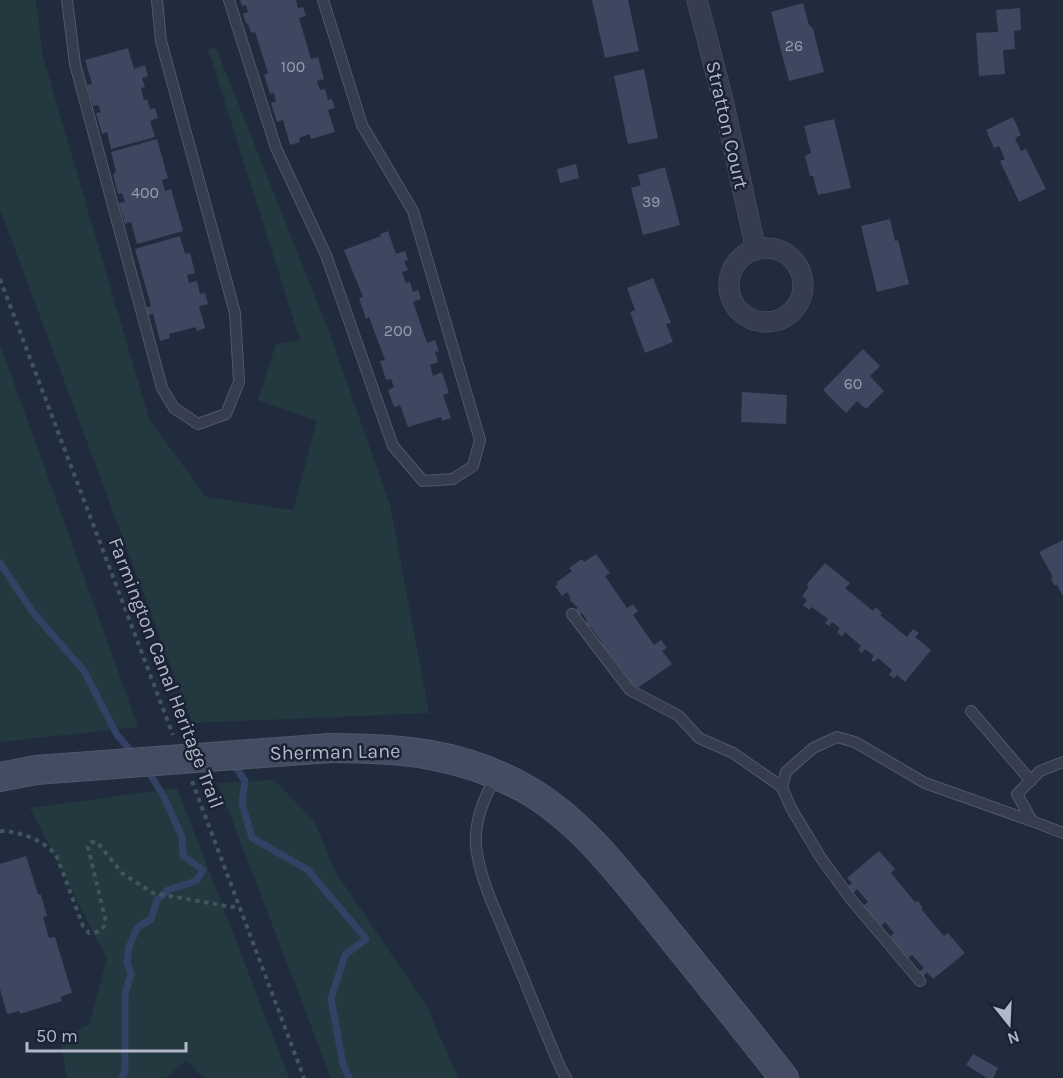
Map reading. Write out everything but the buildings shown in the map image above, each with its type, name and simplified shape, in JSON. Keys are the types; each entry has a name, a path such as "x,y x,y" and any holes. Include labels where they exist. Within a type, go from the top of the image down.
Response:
{"street":[{"name":"Stratton Court","path":"697,0 723,100 756,250"},
{"name":"Sherman Lane","path":"0,777 36,770 330,748 385,748 417,751 448,758 496,775 525,788 549,804 613,866 784,1078"}],"lane":[{"path":"67,0 75,64 162,388 174,408 198,424 226,414 239,382 235,313 161,41 157,0"},
{"path":"229,0 276,148 326,255 393,446 423,481 453,479 473,466 480,440 413,211 362,125 323,0"},
{"path":"572,614 630,690 678,716 699,738 733,753 782,787 791,808 821,858 850,898 920,981"},
{"path":"970,711 1030,781"},
{"path":"782,787 786,772 813,748 837,737 855,742 925,783 1063,833"},
{"path":"1032,821 1017,794 1041,771 1063,762"},
{"path":"496,775 485,797 478,820 476,844 480,866 490,898 566,1078"}],"path":[{"name":"Farmington Canal Heritage Trail","path":"0,279 177,745"},
{"name":"Farmington Canal Heritage Trail","path":"190,776 304,1078"},
{"path":"0,831 18,833 45,844 55,854 83,926 89,933 98,932 106,921 88,844 97,842 123,874 153,893 232,907 238,905"}],"green space":[{"path":"0,0 36,0 43,57 149,419 206,497 293,510 317,421 258,400 276,344 300,340 208,49 216,48 328,329 390,505 429,713 192,723 0,209"},
{"path":"0,344 138,727 0,742"},
{"path":"274,780 314,821 335,871 427,1007 458,1078 331,1078 218,783"},
{"path":"177,788 289,1078 203,1078 186,1060 166,1078 67,1078 60,1037 89,1025 107,959 30,808"}],"waterway":[{"path":"0,563 32,611 84,671 117,735 134,754"},
{"path":"229,764 237,769 245,781 242,803 252,838 308,870 366,939 345,955 331,999 343,1064 349,1078"},
{"path":"122,1078 125,1070 125,994 131,974 127,962 129,947 137,928 151,919 157,900 168,890 196,881 203,870 183,856 182,837 164,797 147,769"}]}
